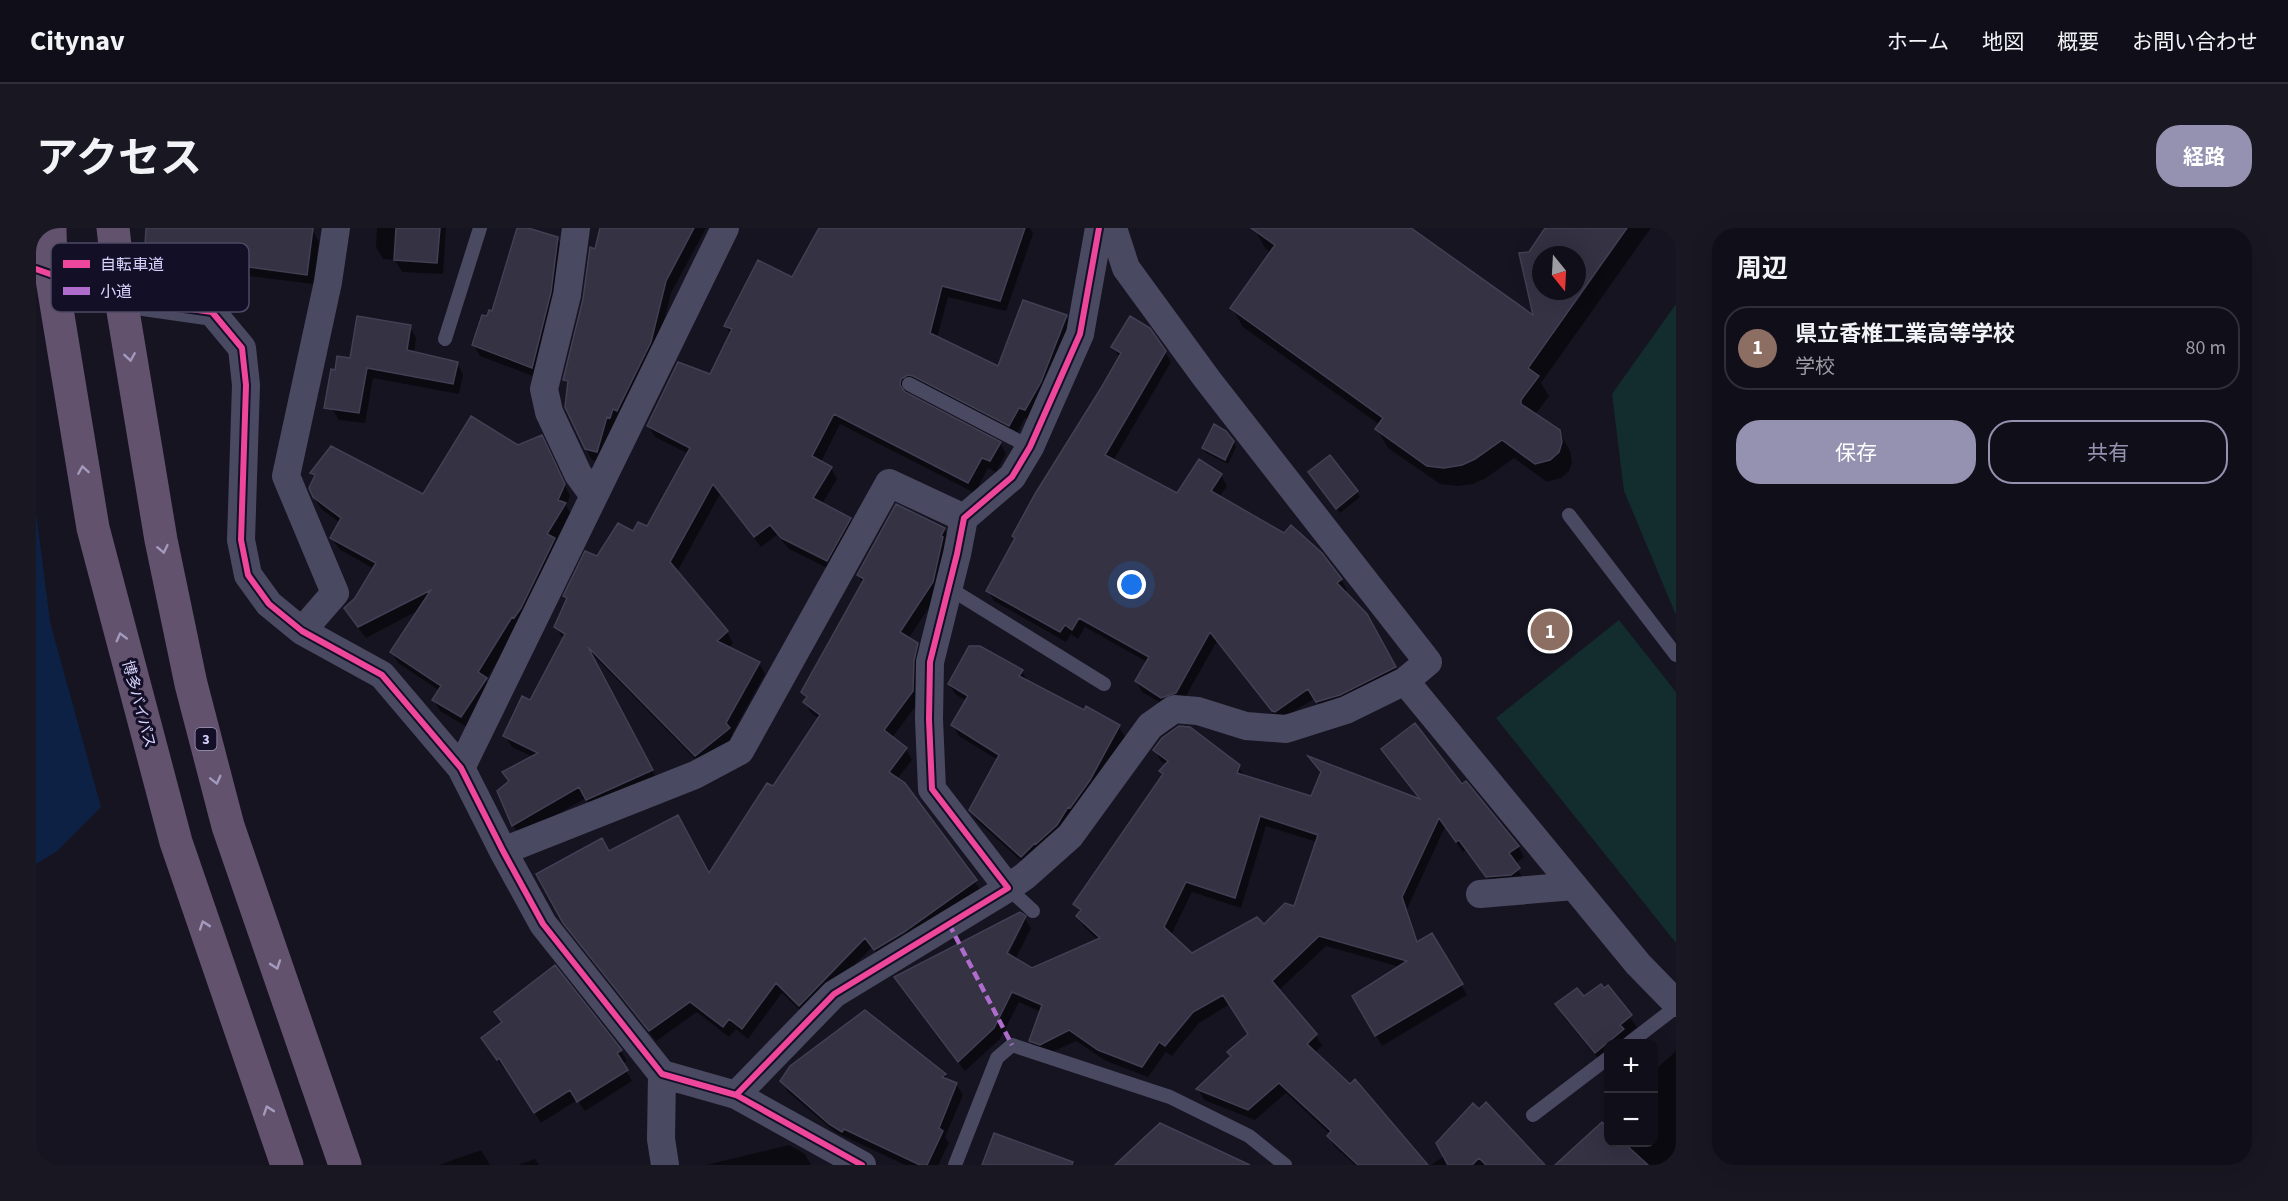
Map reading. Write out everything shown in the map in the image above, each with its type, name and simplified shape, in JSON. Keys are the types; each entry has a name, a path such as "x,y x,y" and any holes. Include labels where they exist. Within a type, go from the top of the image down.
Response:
{"highway":[{"name":"博多バイパス","path":"51,228 44,271 51,308"},
{"name":"3","path":"113,228 115,243"},
{"name":"博多バイパス","path":"52,312 93,528 176,842 287,1165"},
{"name":"3","path":"123,312 161,540 191,684 222,804 345,1165"}],"street":[{"path":"302,631 335,593 286,476 328,282 336,228"},
{"path":"576,228 567,295 544,389 549,412 573,464 594,496"},
{"path":"461,768 725,228"},
{"path":"1008,888 932,789 928,719 930,662 964,518 1012,477 1030,447 1080,334 1099,228"},
{"path":"736,1095 834,994 1025,876 1070,836 1150,726 1174,709 1198,711 1246,726 1286,729 1346,710 1405,681 1428,662 1207,379 1126,268 1113,228"},
{"path":"212,312 242,348 246,385 241,540 248,575 269,604 302,631 382,675 461,768 543,924 662,1074 736,1095 862,1165"},
{"path":"503,851 695,775 740,751 889,483 964,518"},
{"path":"1405,681 1638,964 1676,1005"},
{"path":"1480,894 1574,886"},
{"path":"662,1074 661,1138 665,1165"}],"lane":[{"path":"445,339 480,228"},
{"path":"909,384 1030,447"},
{"path":"1569,515 1676,655"},
{"path":"949,588 1104,684"},
{"path":"1008,888 1033,910"},
{"path":"1634,1039 1676,1005"},
{"path":"955,1165 997,1058 1012,1045 1170,1097 1249,1136 1285,1165"},
{"path":"1533,1115 1604,1061"}],"green space":[{"path":"1676,304 1676,615 1624,491 1612,394"},
{"path":"1619,620 1676,692 1676,943 1496,718"}],"water":[{"path":"36,512 50,622 101,807 56,852 36,864"}],"building":[{"path":"146,228 313,228 307,275 249,267 249,243 145,243"},
{"path":"396,228 440,228 437,263 394,260"},
{"path":"517,228 528,228 558,237 551,292 532,368 472,345 482,315 487,316 489,310 492,311"},
{"path":"600,228 694,228 666,281 651,342 617,411 613,409 610,418 607,417 597,452 585,449 565,407 568,381 563,380 583,299 590,247 595,249"},
{"path":"819,228 1025,228 1000,301 942,286 930,333 998,366 1023,300 1067,315 1041,382 1025,410 1019,408 1009,426 913,376 908,375 901,379 900,385 905,392 1001,442 990,461 982,458 968,483 834,414 812,456 832,467 813,498 851,518 827,561 781,538 770,525 754,537 713,484 670,562 728,631 717,641 760,662 726,723 730,728 695,756 588,647 653,770 586,800 579,787 512,826 497,791 509,781 502,772 538,753 503,736 522,696 530,700 565,634 554,627 567,598 563,596 585,551 597,556 618,523 633,531 638,522 647,526 690,448 647,426 678,362 710,374 732,329 724,326 758,260 792,277"},
{"path":"1251,228 1411,228 1533,315 1519,253 1529,252 1532,248 1532,300 1576,300 1528,368 1539,376 1521,400 1521,404 1560,430 1562,442 1559,452 1550,460 1535,464 1502,440 1475,459 1462,465 1444,468 1427,466 1375,429 1383,418 1230,308 1275,245"},
{"path":"1545,228 1627,228 1586,286 1586,246 1533,246"},
{"path":"357,316 411,325 407,350 458,362 453,384 367,368 359,413 324,408 331,369 335,370 337,356 350,358"},
{"path":"1130,316 1150,328 1166,351 1105,455 1177,493 1199,459 1222,474 1211,491 1284,533 1291,525 1322,553 1342,579 1337,583 1367,614 1396,667 1340,695 1316,702 1308,689 1275,712 1210,632 1176,693 1161,698 1135,681 1149,657 1079,618 1072,630 1065,625 1060,632 986,591 1015,538 1012,536 1035,494 1121,353 1111,347"},
{"path":"471,416 518,445 542,435 565,484 558,500 566,503 547,534 555,538 521,608 514,618 512,617 478,672 487,678 461,717 432,700 441,686 390,652 431,590 358,627 344,608 355,598 376,563 330,538 341,518 313,497 309,488 315,475 310,473 331,446 423,494"},
{"path":"1214,424 1226,431 1234,441 1225,460 1202,448"},
{"path":"1330,455 1358,491 1336,509 1308,472"},
{"path":"896,504 945,528 941,536 943,537 933,582 900,632 918,643 914,661 913,691 884,730 907,748 889,772 905,783 977,880 904,932 874,950 865,938 799,1006 776,983 742,1029 729,1019 723,1027 690,1002 649,1031 563,923 536,874 602,838 609,851 678,815 709,873 767,783 773,786 820,715 803,702 807,697 801,692 864,579 857,575"},
{"path":"969,646 980,646 1023,670 1019,676 1084,710 1086,706 1120,725 1090,780 1070,808 1068,807 1057,825 1021,857 969,810 999,755 951,725 968,696 948,684"},
{"path":"1415,723 1462,784 1466,781 1519,846 1509,853 1520,868 1511,875 1486,877 1459,840 1456,842 1439,818 1402,897 1417,942 1432,933 1463,984 1375,1036 1352,996 1407,961 1319,936 1272,981 1317,1034 1307,1044 1350,1084 1355,1079 1428,1165 1358,1165 1327,1136 1331,1131 1279,1083 1248,1110 1196,1089 1231,1056 1227,1052 1248,1034 1223,995 1193,1012 1165,1046 1159,1042 1142,1067 1098,1050 1069,1030 1040,1045 1029,1041 1042,1005 1012,992 994,1028 958,1062 894,977 1020,912 1026,916 1007,953 1032,968 1100,938 1076,916 1081,910 1073,904 1163,774 1159,771 1168,761 1153,750 1162,738 1179,726 1190,727 1240,765 1237,773 1311,796 1321,772 1308,756 1420,799 1381,749","holes":["1260,816 1318,835 1294,906 1285,903 1264,924 1257,917 1192,953 1164,927 1186,882 1235,898"]},
{"path":"555,965 622,1050 617,1053 628,1070 577,1102 570,1090 534,1113 499,1058 497,1060 481,1038 502,1022 494,1012"},
{"path":"1601,984 1604,988 1608,985 1632,1015 1620,1025 1624,1029 1612,1039 1604,1039 1604,1046 1595,1053 1555,1004 1577,988 1584,996"},
{"path":"865,1010 946,1074 942,1077 957,1083 939,1128 943,1131 927,1165 920,1165 844,1129 842,1132 829,1124 780,1081 790,1066"},
{"path":"1486,1102 1545,1165 1486,1165 1479,1158 1472,1165 1448,1165 1436,1143 1473,1103 1479,1109"},
{"path":"1602,1122 1604,1124 1604,1147 1628,1147 1648,1165 1555,1165"},
{"path":"1160,1123 1250,1165 1115,1165"},
{"path":"994,1133 1073,1162 1072,1165 982,1165"}],"marked path":[{"path":"949,924 1012,1045"}],"cycle path":[{"path":"736,1095 834,994 1008,888 932,789 929,719 930,662 964,518 1012,477 1030,447 1080,334 1099,228"},
{"path":"36,269 51,274"},
{"path":"212,312 242,348 246,385 241,540 248,575 269,604 302,631 382,675 461,768 543,924 662,1074 736,1095 862,1165"}],"place":[{"name":"県立香椎工業高等学校","path":"1550,631"}]}
